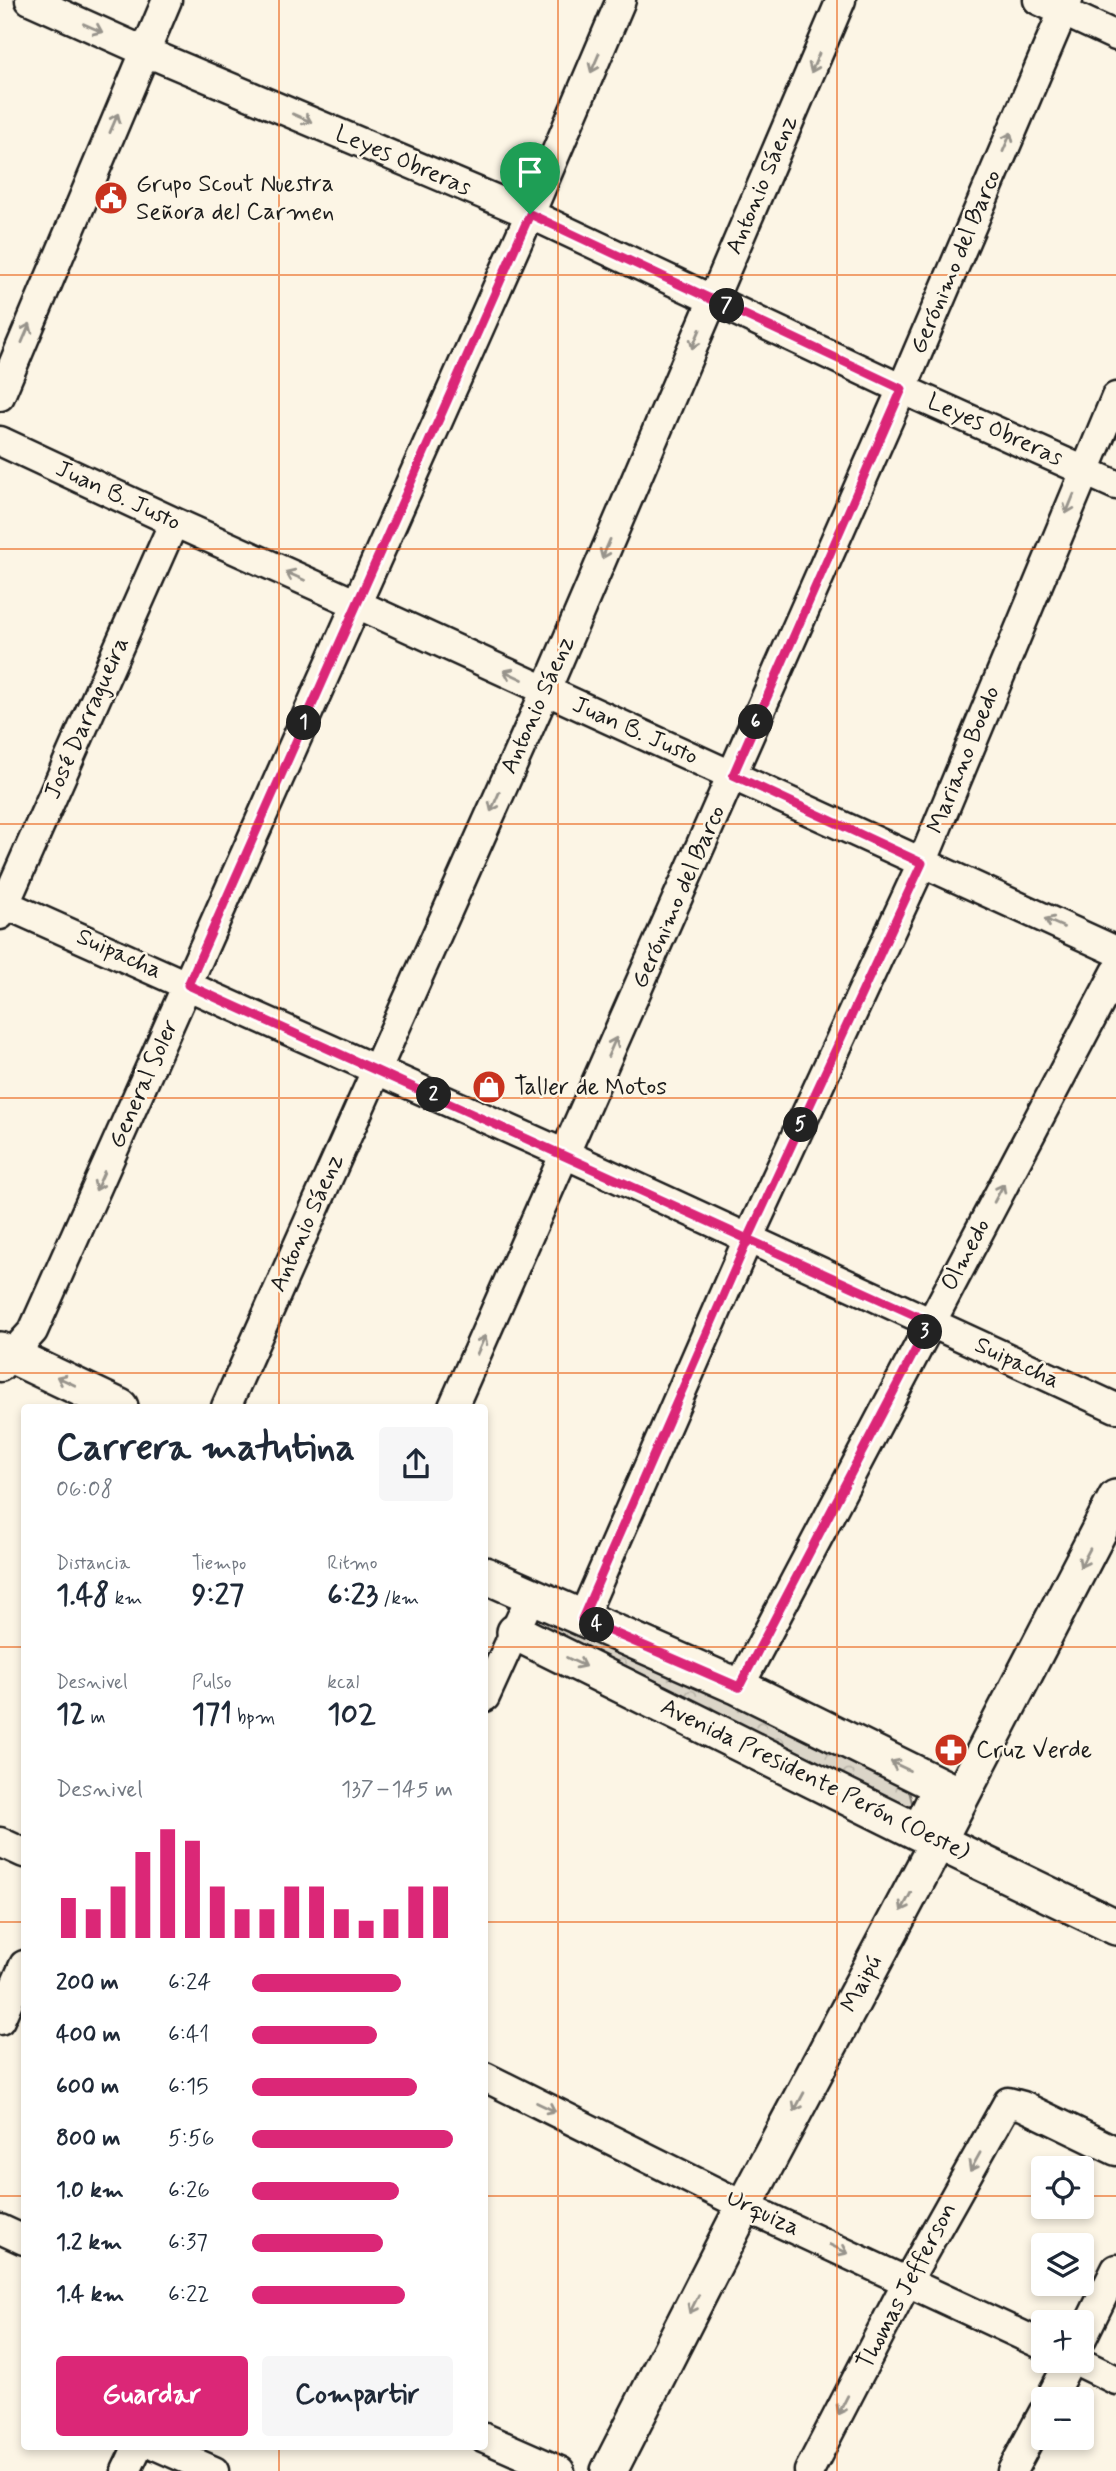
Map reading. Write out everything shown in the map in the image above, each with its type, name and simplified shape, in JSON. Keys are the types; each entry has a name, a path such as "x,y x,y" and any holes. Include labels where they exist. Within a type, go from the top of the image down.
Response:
{"main road":[{"path":"4,1357 113,1404"},
{"name":"Maipú","path":"609,2471 950,1790 1113,1511"},
{"name":"Avenida Presidente Perón (Oeste)","path":"488,1576 739,1687 950,1790"},
{"name":"Avenida Presidente Perón (Oeste)","path":"515,1632 1116,1927"}],"street":[{"name":"Leyes Obreras","path":"30,0 530,214 902,389 1116,485"},
{"path":"0,396 167,0"},
{"name":"General Soler","path":"4,1357 33,1331 530,214 621,0"},
{"name":"Antonio Sáenz","path":"227,1404 546,690 841,0"},
{"path":"1056,4 1116,36"},
{"name":"Gerónimo del Barco","path":"454,1404 902,389 1056,4"},
{"name":"Mariano Boedo","path":"582,1619 748,1239 922,863 1116,397"},
{"name":"Juan B. Justo","path":"0,441 1116,951"},
{"name":"José Darragueira","path":"2,907 174,522"},
{"name":"Suipacha","path":"2,907 188,985 565,1154 1116,1408"},
{"name":"Olmedo","path":"739,1687 1116,972"},
{"path":"488,1690 531,1596"},
{"path":"0,1842 21,1852"},
{"path":"0,2020 21,1972"},
{"name":"Urquiza","path":"488,2078 744,2206 1031,2339"},
{"name":"Thomas Jefferson","path":"809,2471 908,2280 1008,2102 1023,2106 1116,2151"},
{"path":"0,2229 21,2239"},
{"path":"1094,2314 1116,2269"},
{"path":"1094,2369 1116,2380"},
{"path":"1013,2471 1031,2436"},
{"path":"488,2439 560,2471"},
{"path":"127,2471 136,2450"},
{"path":"166,2450 214,2471"}],"green space":[{"path":"538,1614 907,1783 913,1806 894,1811 530,1629"}],"place":[{"name":"Grupo Scout Nuestra Señora del Carmen","path":"111,198"},
{"name":"Taller de Motos","path":"489,1087"},
{"name":"Cruz Verde","path":"951,1750"}],"route":[{"path":"530,214 188,985 565,1154 748,1239 930,1322 739,1687 582,1619 748,1239 922,863 733,775 902,389 530,214"}]}
